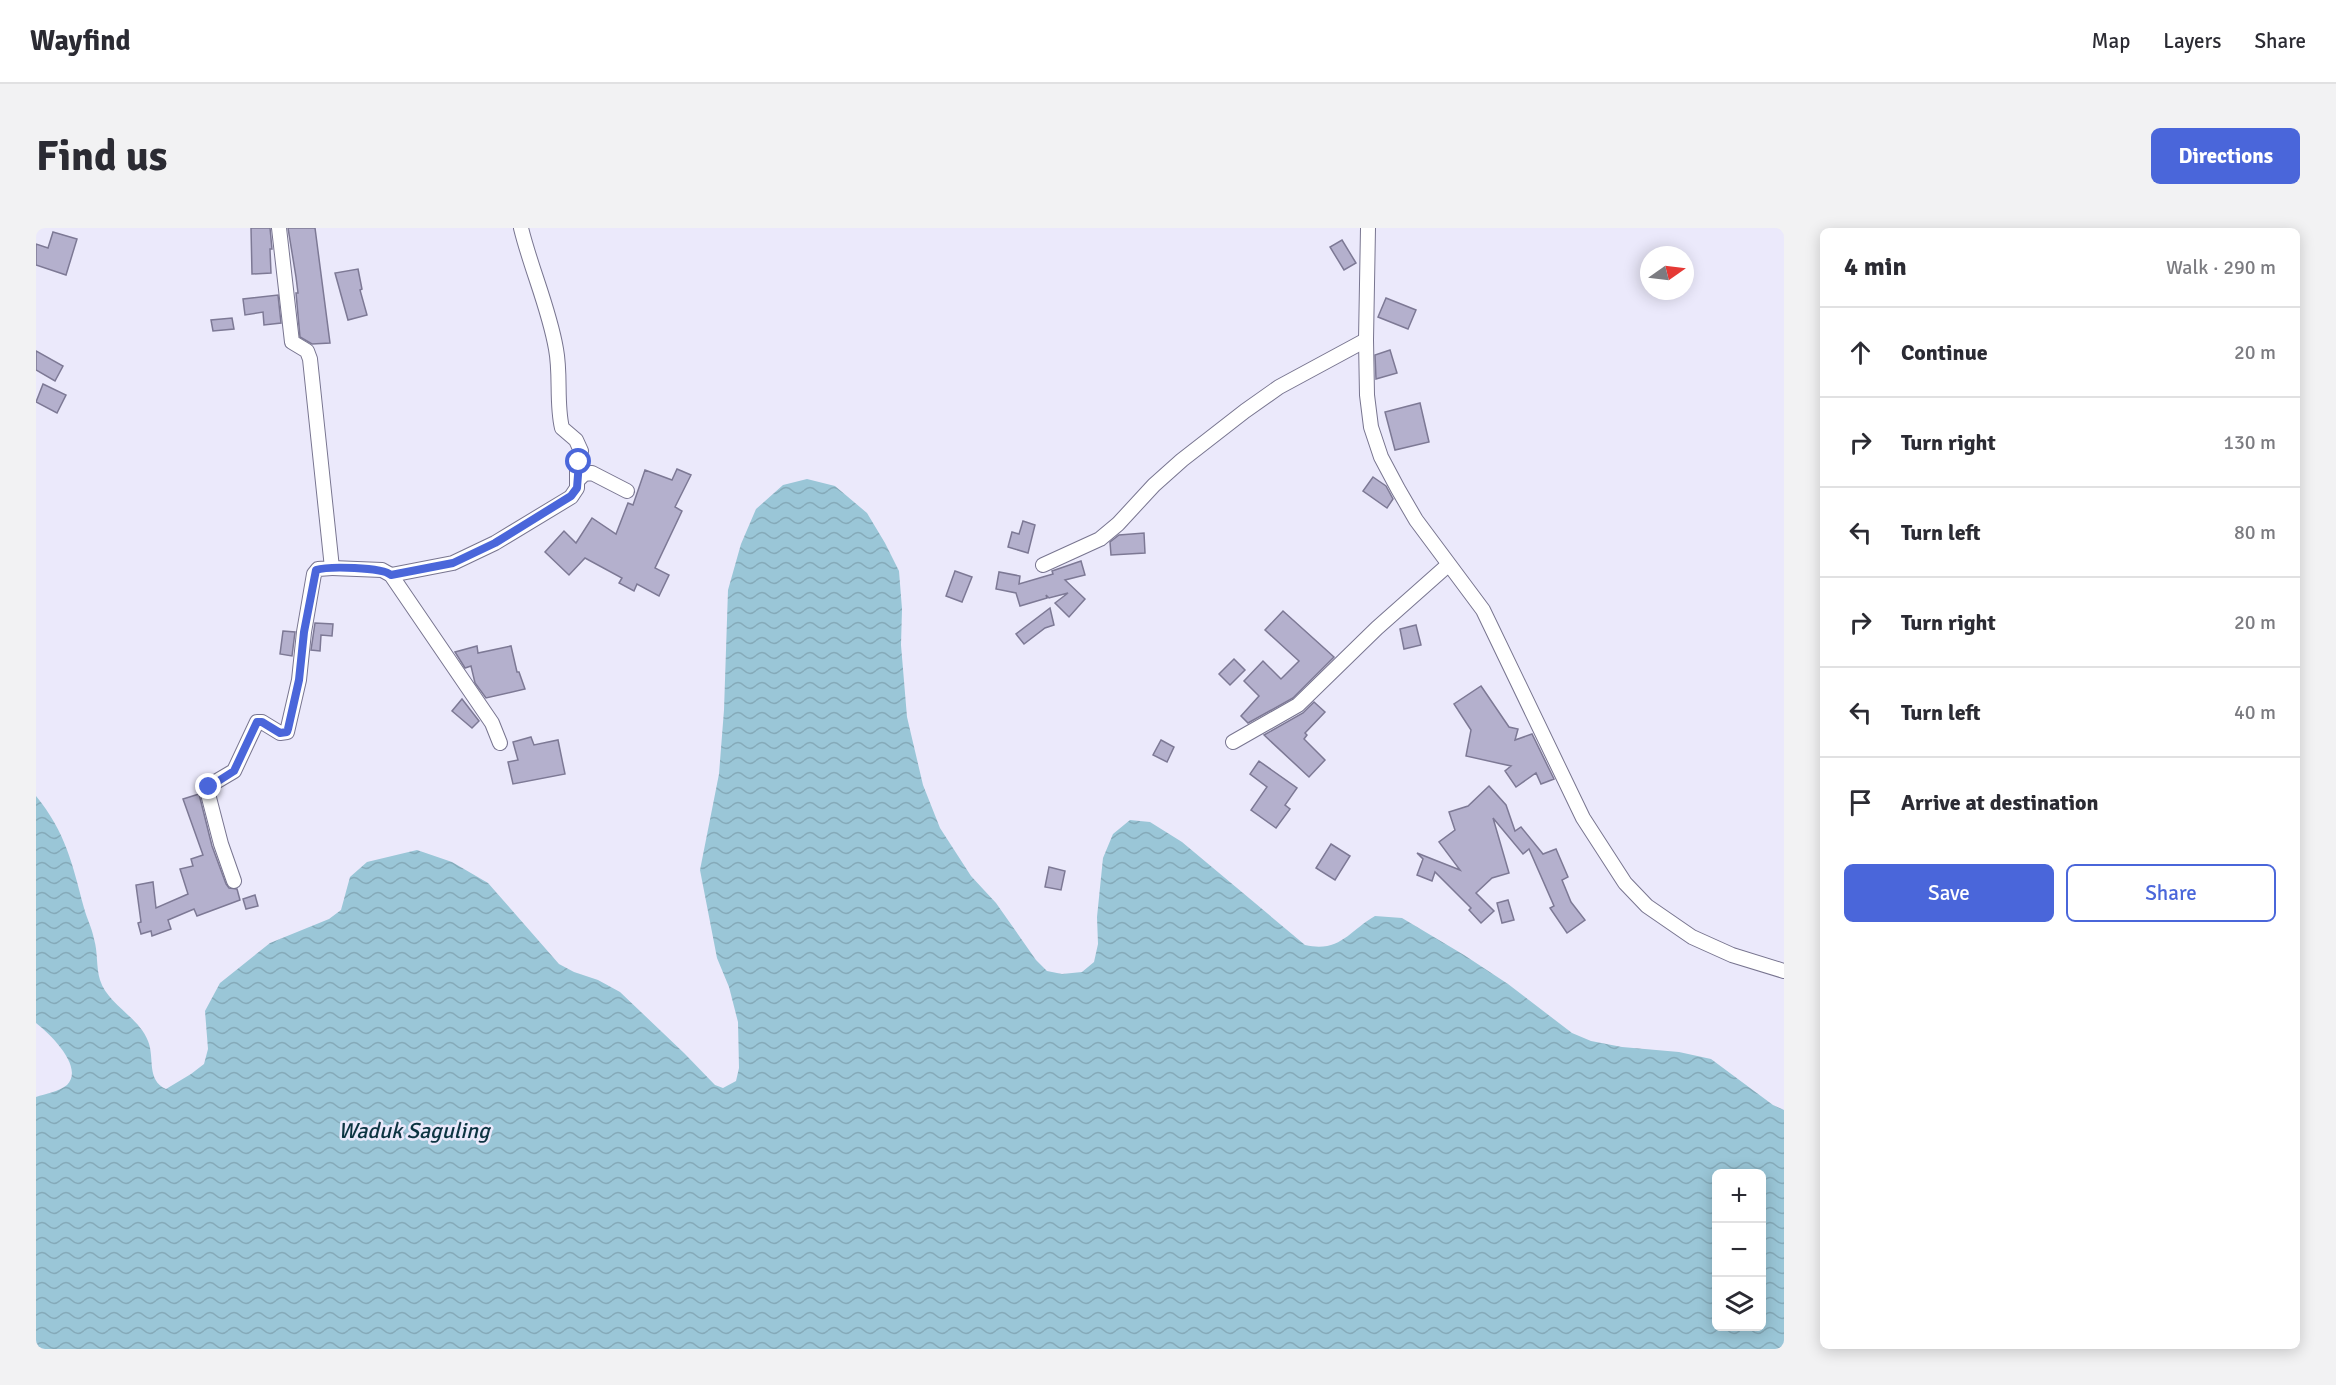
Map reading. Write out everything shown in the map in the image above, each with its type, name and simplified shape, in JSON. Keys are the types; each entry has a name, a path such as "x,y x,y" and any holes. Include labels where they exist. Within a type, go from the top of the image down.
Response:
{"street":[{"path":"279,228 292,342 307,351 310,359 332,568"},
{"path":"391,575 453,563 488,547 571,496 577,488 577,466 581,456 579,445 562,428 557,351 521,228"},
{"path":"1368,228 1366,340 1370,416 1381,457 1416,520 1448,566 1465,583 1483,610 1583,818 1624,883 1647,906 1692,937 1732,955 1784,971"},
{"path":"1043,565 1100,538 1118,524 1154,485 1182,460 1245,411 1280,387 1366,340"},
{"path":"578,480 584,474 592,473 627,491"},
{"path":"1233,742 1298,705 1377,627 1448,566"},
{"path":"234,881 221,844 207,790 212,784 234,771 257,722 262,722 280,733 287,732 299,680 314,574 318,569 382,570 391,575 492,723 500,743"}],"water":[{"name":"Waduk Saguling","path":"807,479 835,486 867,513 899,571 902,609 901,645 907,717 923,785 940,828 971,876 996,903 1036,960 1047,971 1062,974 1082,972 1094,962 1098,944 1097,917 1103,858 1113,834 1130,820 1150,822 1182,842 1305,945 1317,947 1336,943 1375,916 1402,918 1508,984 1572,1033 1591,1041 1622,1047 1679,1052 1711,1059 1773,1105 1784,1110 1784,1349 36,1349 36,1097 67,1085 72,1069 69,1060 56,1042 36,1023 36,796 54,823 67,849 93,935 100,980 110,997 144,1033 150,1048 153,1074 160,1085 166,1089 204,1064 208,1049 205,1011 220,983 270,943 329,919 341,910 350,877 367,862 417,850 452,862 488,883 559,964 620,992 715,1085 723,1088 736,1081 739,1068 738,1022 729,987 717,958 700,870 719,774 724,710 728,590 741,544 756,509 783,485"}],"building":[{"path":"251,228 270,228 271,273 252,274"},
{"path":"288,228 315,228 330,343 312,344 300,337 296,293 298,293"},
{"path":"53,232 77,239 66,275 36,265 36,244 48,248"},
{"path":"1342,240 1356,263 1344,270 1330,247"},
{"path":"358,269 362,289 360,290 367,315 348,320 335,273"},
{"path":"278,295 281,323 264,325 263,312 245,315 243,299"},
{"path":"1386,298 1416,310 1408,329 1378,317"},
{"path":"232,318 234,329 213,331 211,320"},
{"path":"1390,350 1397,373 1376,379 1375,355"},
{"path":"36,351 63,366 55,381 36,370"},
{"path":"43,384 66,395 57,413 36,402"},
{"path":"1420,403 1429,442 1395,450 1385,412"},
{"path":"677,469 691,475 675,507 682,511 655,568 669,575 659,596 637,584 634,591 619,583 622,578 585,558 569,575 545,552 564,531 576,543 592,518 616,534 628,503 633,505 645,470 672,480"},
{"path":"1373,477 1386,486 1393,499 1387,508 1363,491"},
{"path":"1023,521 1035,525 1028,553 1008,547 1012,532 1019,534"},
{"path":"1144,533 1145,553 1111,555 1110,542 1119,535"},
{"path":"1081,561 1085,575 1065,580 1085,599 1069,617 1055,603 1068,593 1049,598 1046,595 1047,598 1020,606 1016,593 996,589 999,572 1020,576 1019,584 1053,574 1052,571"},
{"path":"955,571 972,577 962,602 946,596"},
{"path":"1050,608 1054,625 1045,628 1024,644 1016,634"},
{"path":"1283,611 1334,657 1293,698 1248,723 1241,716 1259,696 1244,681 1263,661 1281,679 1299,661 1265,630"},
{"path":"315,623 333,624 332,636 321,635 320,651 311,650"},
{"path":"1416,625 1421,645 1404,649 1400,629"},
{"path":"283,631 295,632 292,656 280,654"},
{"path":"477,646 478,653 511,646 517,672 519,672 525,689 486,698 475,683 471,666 465,668 455,652"},
{"path":"1234,659 1245,670 1230,685 1219,674"},
{"path":"1481,686 1509,727 1518,729 1515,740 1532,734 1554,779 1541,784 1536,773 1516,787 1505,771 1511,766 1466,756 1471,730 1454,704"},
{"path":"462,699 479,721 472,728 452,711"},
{"path":"1314,702 1325,712 1305,733 1307,735 1304,739 1325,760 1309,777 1264,735 1303,713"},
{"path":"531,737 534,745 558,740 565,774 513,784 508,762 518,760 513,742"},
{"path":"1161,740 1174,747 1167,762 1153,755"},
{"path":"1259,761 1297,788 1285,805 1290,809 1276,828 1251,810 1267,787 1250,774"},
{"path":"1489,786 1506,805 1515,831 1521,827 1543,854 1556,849 1568,877 1562,880 1571,902 1585,920 1567,933 1550,908 1554,906 1529,849 1523,854 1493,818 1509,873 1492,878 1476,893 1494,911 1481,923 1469,910 1471,908 1435,872 1432,881 1417,875 1423,859 1417,853 1460,870 1439,842 1455,830 1449,812 1468,806"},
{"path":"199,794 212,846 226,884 229,888 237,889 240,900 197,916 194,909 168,920 171,929 152,936 151,931 141,934 138,923 141,922 136,885 153,882 156,908 188,894 180,869 193,866 191,859 203,855 183,799"},
{"path":"1331,844 1350,856 1335,880 1316,868"},
{"path":"1049,867 1065,871 1061,890 1045,887"},
{"path":"255,895 258,906 246,909 243,899"},
{"path":"1508,900 1514,920 1502,923 1497,903"}],"route":[{"path":"209,787 234,771 257,722 260,721 280,733 287,732 302,664 304,632 316,570 332,568 382,570 391,575 453,563 495,543 571,496 578,484 577,466 579,462"}]}
